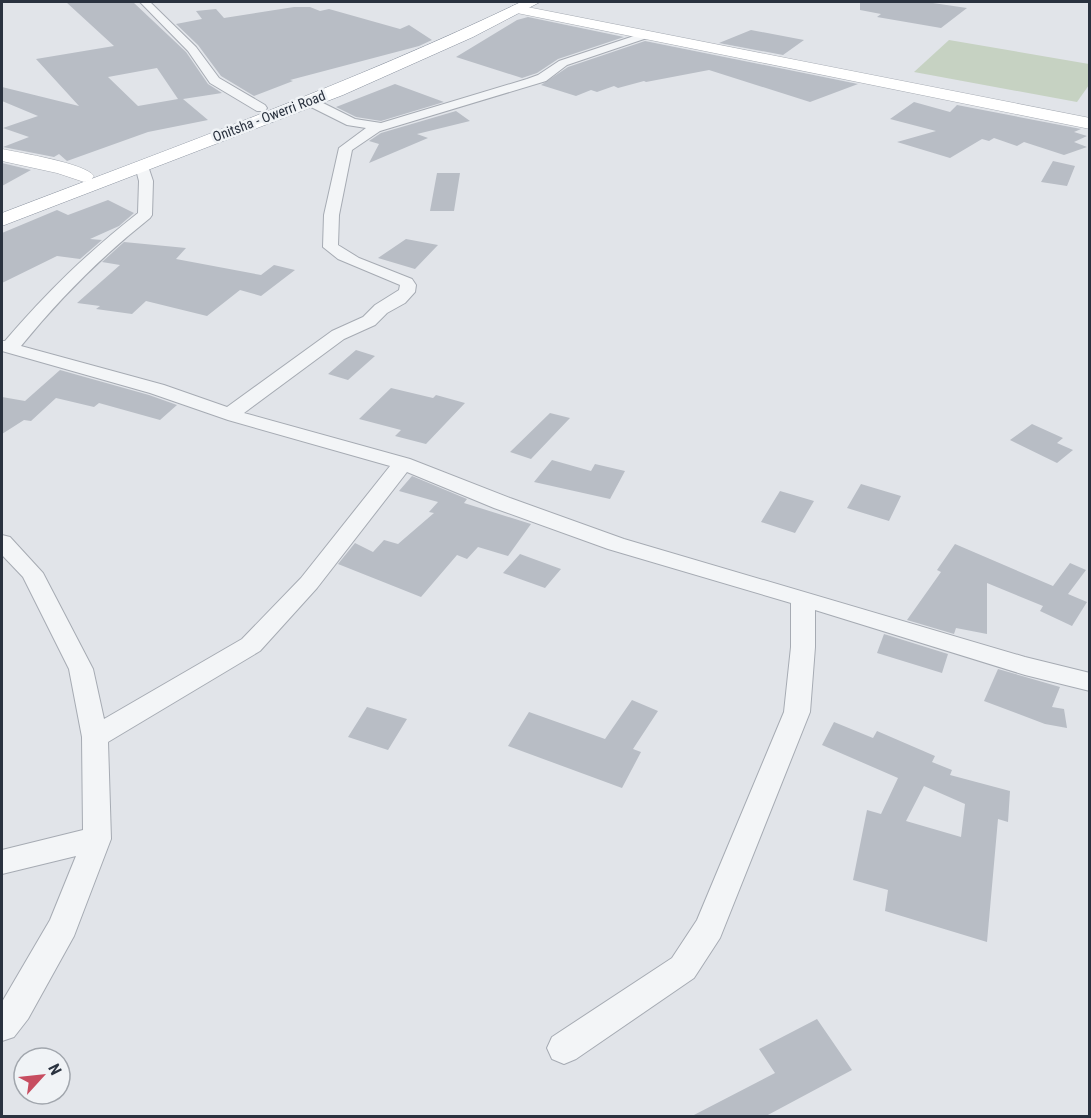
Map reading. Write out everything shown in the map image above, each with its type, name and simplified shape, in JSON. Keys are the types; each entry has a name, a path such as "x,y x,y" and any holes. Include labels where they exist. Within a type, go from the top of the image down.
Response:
{"highway":[{"name":"Onitsha - Owerri Road","path":"2,208 389,59 520,4"},
{"name":"Onitsha - Owerri Road","path":"2,220 309,100 455,40 520,4"}],"street":[{"path":"145,2 192,49 214,80 261,108"},
{"path":"520,4 643,36 1089,124"},
{"path":"230,414 338,335 369,321 381,309 407,292 406,282 340,256 330,246 328,231 346,148 375,128 531,82 542,78 563,63 643,36"},
{"path":"309,100 352,122 375,128"},
{"path":"2,155 63,168 84,176"},
{"path":"142,166 146,182 145,215 107,245 53,296 6,347 157,389 230,414 403,462 502,503 616,544 803,598 1024,666 1089,682"},
{"path":"95,737 251,645 309,584 403,462"},
{"path":"2,542 32,573 81,669 95,737 97,839 63,926 17,1008 2,1026"},
{"path":"564,1048 683,968 709,928 797,712 803,646 803,598"},
{"path":"2,862 97,839"}],"green space":[{"path":"949,40 1089,64 1089,85 1077,102 914,72"}],"building":[{"path":"66,2 133,2 186,52 208,84 222,93 183,99 208,120 148,132 67,161 59,154 54,157 3,147 29,137 3,128 38,116 2,101 2,87 79,106 36,59 114,46","holes":["157,68 178,99 138,106 108,77"]},
{"path":"860,2 926,2 967,8 941,28 877,17 881,14 860,10"},
{"path":"294,7 310,7 320,11 329,9 400,29 409,25 432,40 419,46 290,80 293,81 254,96 221,76 198,45 176,24 202,19 196,11 216,9 224,18"},
{"path":"528,17 624,37 558,59 537,73 522,78 456,57 517,20"},
{"path":"751,30 804,40 783,55 719,43"},
{"path":"645,41 858,84 810,102 709,70 644,81 618,88 614,86 597,92 591,90 576,96 541,85 568,67"},
{"path":"395,84 444,102 381,121 356,117 336,107"},
{"path":"914,102 950,112 957,105 1081,129 1074,132 1087,136 1074,142 1087,147 1064,155 1024,142 1017,146 994,138 989,141 982,139 950,158 897,142 936,131 890,119"},
{"path":"456,111 470,121 417,134 428,138 369,163 379,144 369,141 381,133"},
{"path":"1053,161 1075,166 1067,186 1041,182"},
{"path":"2,163 31,170 2,186"},
{"path":"437,173 460,173 454,211 430,211"},
{"path":"108,200 134,213 119,226 90,239 102,240 80,259 57,256 2,283 2,233 57,210 68,215"},
{"path":"406,239 438,245 415,269 378,258"},
{"path":"124,242 186,248 176,259 261,275 274,265 295,270 261,296 240,290 207,316 146,301 132,314 96,309 100,306 77,303 120,265 102,262"},
{"path":"356,350 375,356 348,380 328,374"},
{"path":"60,370 177,405 160,420 99,403 94,407 56,398 31,421 24,420 2,434 2,397 25,401"},
{"path":"391,388 433,398 436,395 465,403 426,444 395,436 401,430 359,419"},
{"path":"550,413 570,418 531,459 510,452"},
{"path":"1032,424 1063,438 1057,443 1073,450 1057,463 1010,440"},
{"path":"552,460 591,471 595,464 625,471 610,499 534,482"},
{"path":"412,476 467,499 464,503 531,524 508,556 478,547 467,559 457,555 421,597 338,564 355,543 373,552 384,540 398,544 434,513 429,512 438,502 399,491"},
{"path":"861,484 901,496 889,521 847,508"},
{"path":"780,491 814,501 795,533 761,522"},
{"path":"955,544 1053,586 1070,563 1086,570 1068,594 1087,602 1072,626 1040,611 1043,606 987,583 987,634 956,628 954,634 907,620 941,572 937,570"},
{"path":"520,554 561,569 545,588 503,573"},
{"path":"884,634 948,654 942,673 877,653"},
{"path":"998,669 1060,687 1052,707 1064,709 1067,728 1045,724 984,701"},
{"path":"632,700 658,711 633,749 641,752 622,788 508,746 529,712 605,739"},
{"path":"367,707 407,719 388,750 348,737"},
{"path":"834,722 873,738 877,731 935,756 932,762 952,770 950,775 1010,791 1008,822 998,819 987,942 885,911 888,890 853,880 867,810 881,814 898,778 822,745","holes":["924,786 965,804 961,837 906,821"]},
{"path":"817,1019 852,1070 766,1116 692,1116 775,1073 759,1049"}]}
